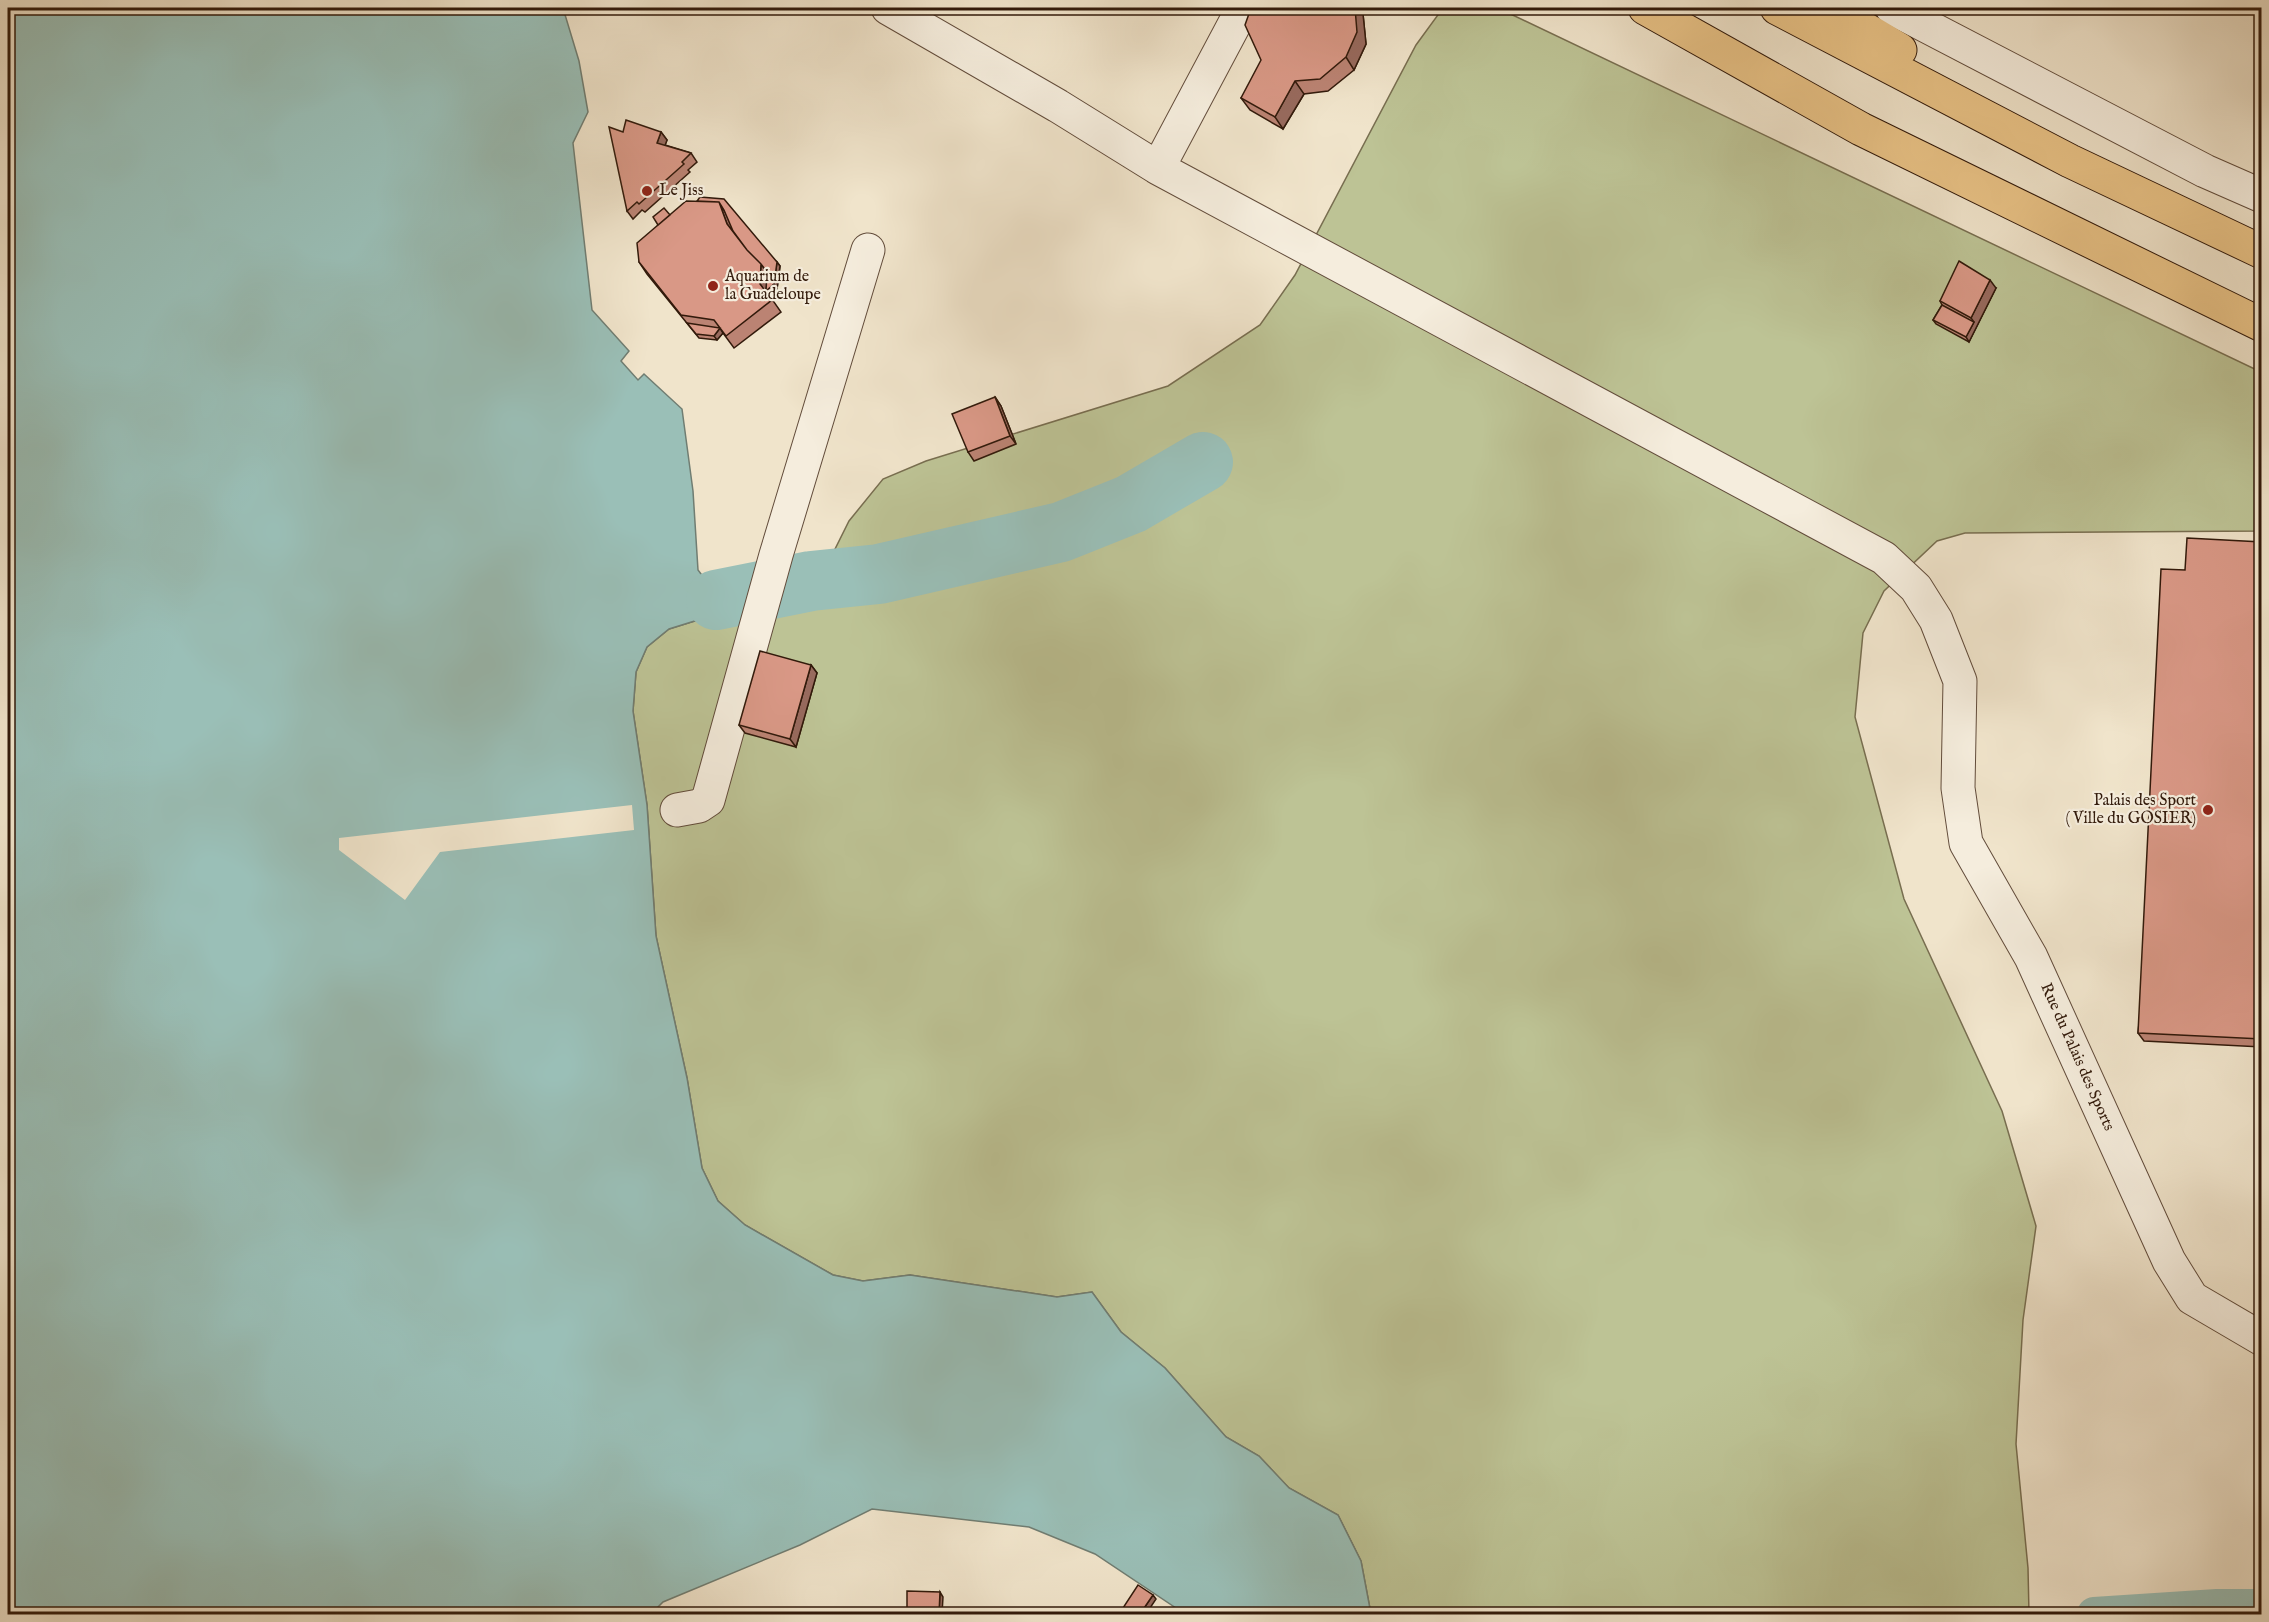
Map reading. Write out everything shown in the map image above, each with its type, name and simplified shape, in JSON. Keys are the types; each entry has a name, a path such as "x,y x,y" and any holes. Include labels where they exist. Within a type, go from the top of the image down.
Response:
{"highway":[{"path":"1626,8 1655,13 1862,129 2262,325"},
{"path":"1777,8 2070,160 2262,252"},
{"path":"1830,8 1895,46 2070,160"}],"street":[{"name":"Rue du Palais des Sports","path":"888,8 1058,106 1158,168 1884,558 1916,588 1936,620 1960,681 1958,788 1966,843 2031,957 2169,1262 2192,1298 2262,1339"},
{"path":"1158,168 1243,8"},
{"path":"1892,8 2194,165 2262,196"},
{"path":"677,810 699,806 708,800 776,555 868,250"}],"green space":[{"path":"1449,8 1498,8 2261,372 2261,531 1965,533 1937,541 1884,591 1863,633 1855,717 1904,899 2002,1111 2036,1226 2023,1320 2016,1444 2028,1568 2029,1614 1371,1614 1361,1561 1338,1515 1289,1488 1259,1456 1226,1437 1165,1368 1121,1332 1092,1292 1057,1297 910,1275 863,1281 833,1275 745,1225 718,1201 702,1168 687,1078 656,936 647,805 633,711 636,672 647,647 669,629 714,615 790,604 808,589 832,555 849,521 883,479 926,461 1168,386 1260,325 1295,275 1416,45 1440,12"}],"water":[{"path":"40,8 563,8 579,61 588,112 573,143 592,310 629,351 621,361 638,380 644,374 682,409 693,491 698,570 707,582 718,585 714,615 669,629 647,647 636,672 633,711 647,805 656,936 687,1078 702,1168 718,1201 745,1225 833,1275 863,1281 910,1275 1057,1297 1092,1292 1121,1332 1165,1368 1226,1437 1259,1456 1289,1488 1338,1515 1361,1561 1371,1614 1185,1614 1095,1554 1029,1527 872,1509 800,1545 663,1602 651,1614 8,1614 8,11"}],"pier":[{"path":"632,805 634,830 440,852 405,900 339,850 339,838"}],"building":[{"path":"1251,8 1355,8 1357,32 1346,57 1320,79 1295,81 1275,117 1241,98 1261,60 1245,25"},
{"name":"Le Jiss","path":"626,120 661,132 657,143 691,153 682,162 684,164 639,204 637,202 627,211 609,127 623,132"},
{"path":"700,197 724,199 777,262 774,284 766,291 767,272 733,231 719,202 697,201"},
{"name":"Aquarium de la Guadeloupe","path":"686,201 719,202 727,224 761,264 760,284 772,300 726,336 714,320 681,315 639,262 637,243"},
{"path":"664,208 670,215 658,225 653,217"},
{"path":"1959,261 1990,280 1971,318 1940,301"},
{"path":"1942,305 1974,322 1966,337 1933,320"},
{"path":"687,323 720,328 714,336 696,334"},
{"path":"995,397 1010,436 968,452 952,414"},
{"name":"Palais des Sport ( Ville du GOSIER)","path":"2187,538 2262,542 2262,1039 2138,1033 2161,569 2185,570"},
{"path":"760,651 811,665 790,739 739,725"},
{"path":"1138,1585 1153,1595 1140,1614 1126,1614 1121,1611"},
{"path":"907,1591 940,1592 939,1614 907,1614"}],"waterway":[{"path":"716,600 811,581 879,574 1061,532 1131,504 1203,462"},
{"path":"2094,1614 2217,1606 2262,1606"}],"place":[{"name":"Le Jiss","path":"647,191"},
{"name":"Aquarium de la Guadeloupe","path":"713,286"},
{"name":"Palais des Sport ( Ville du GOSIER)","path":"2208,810"}]}
